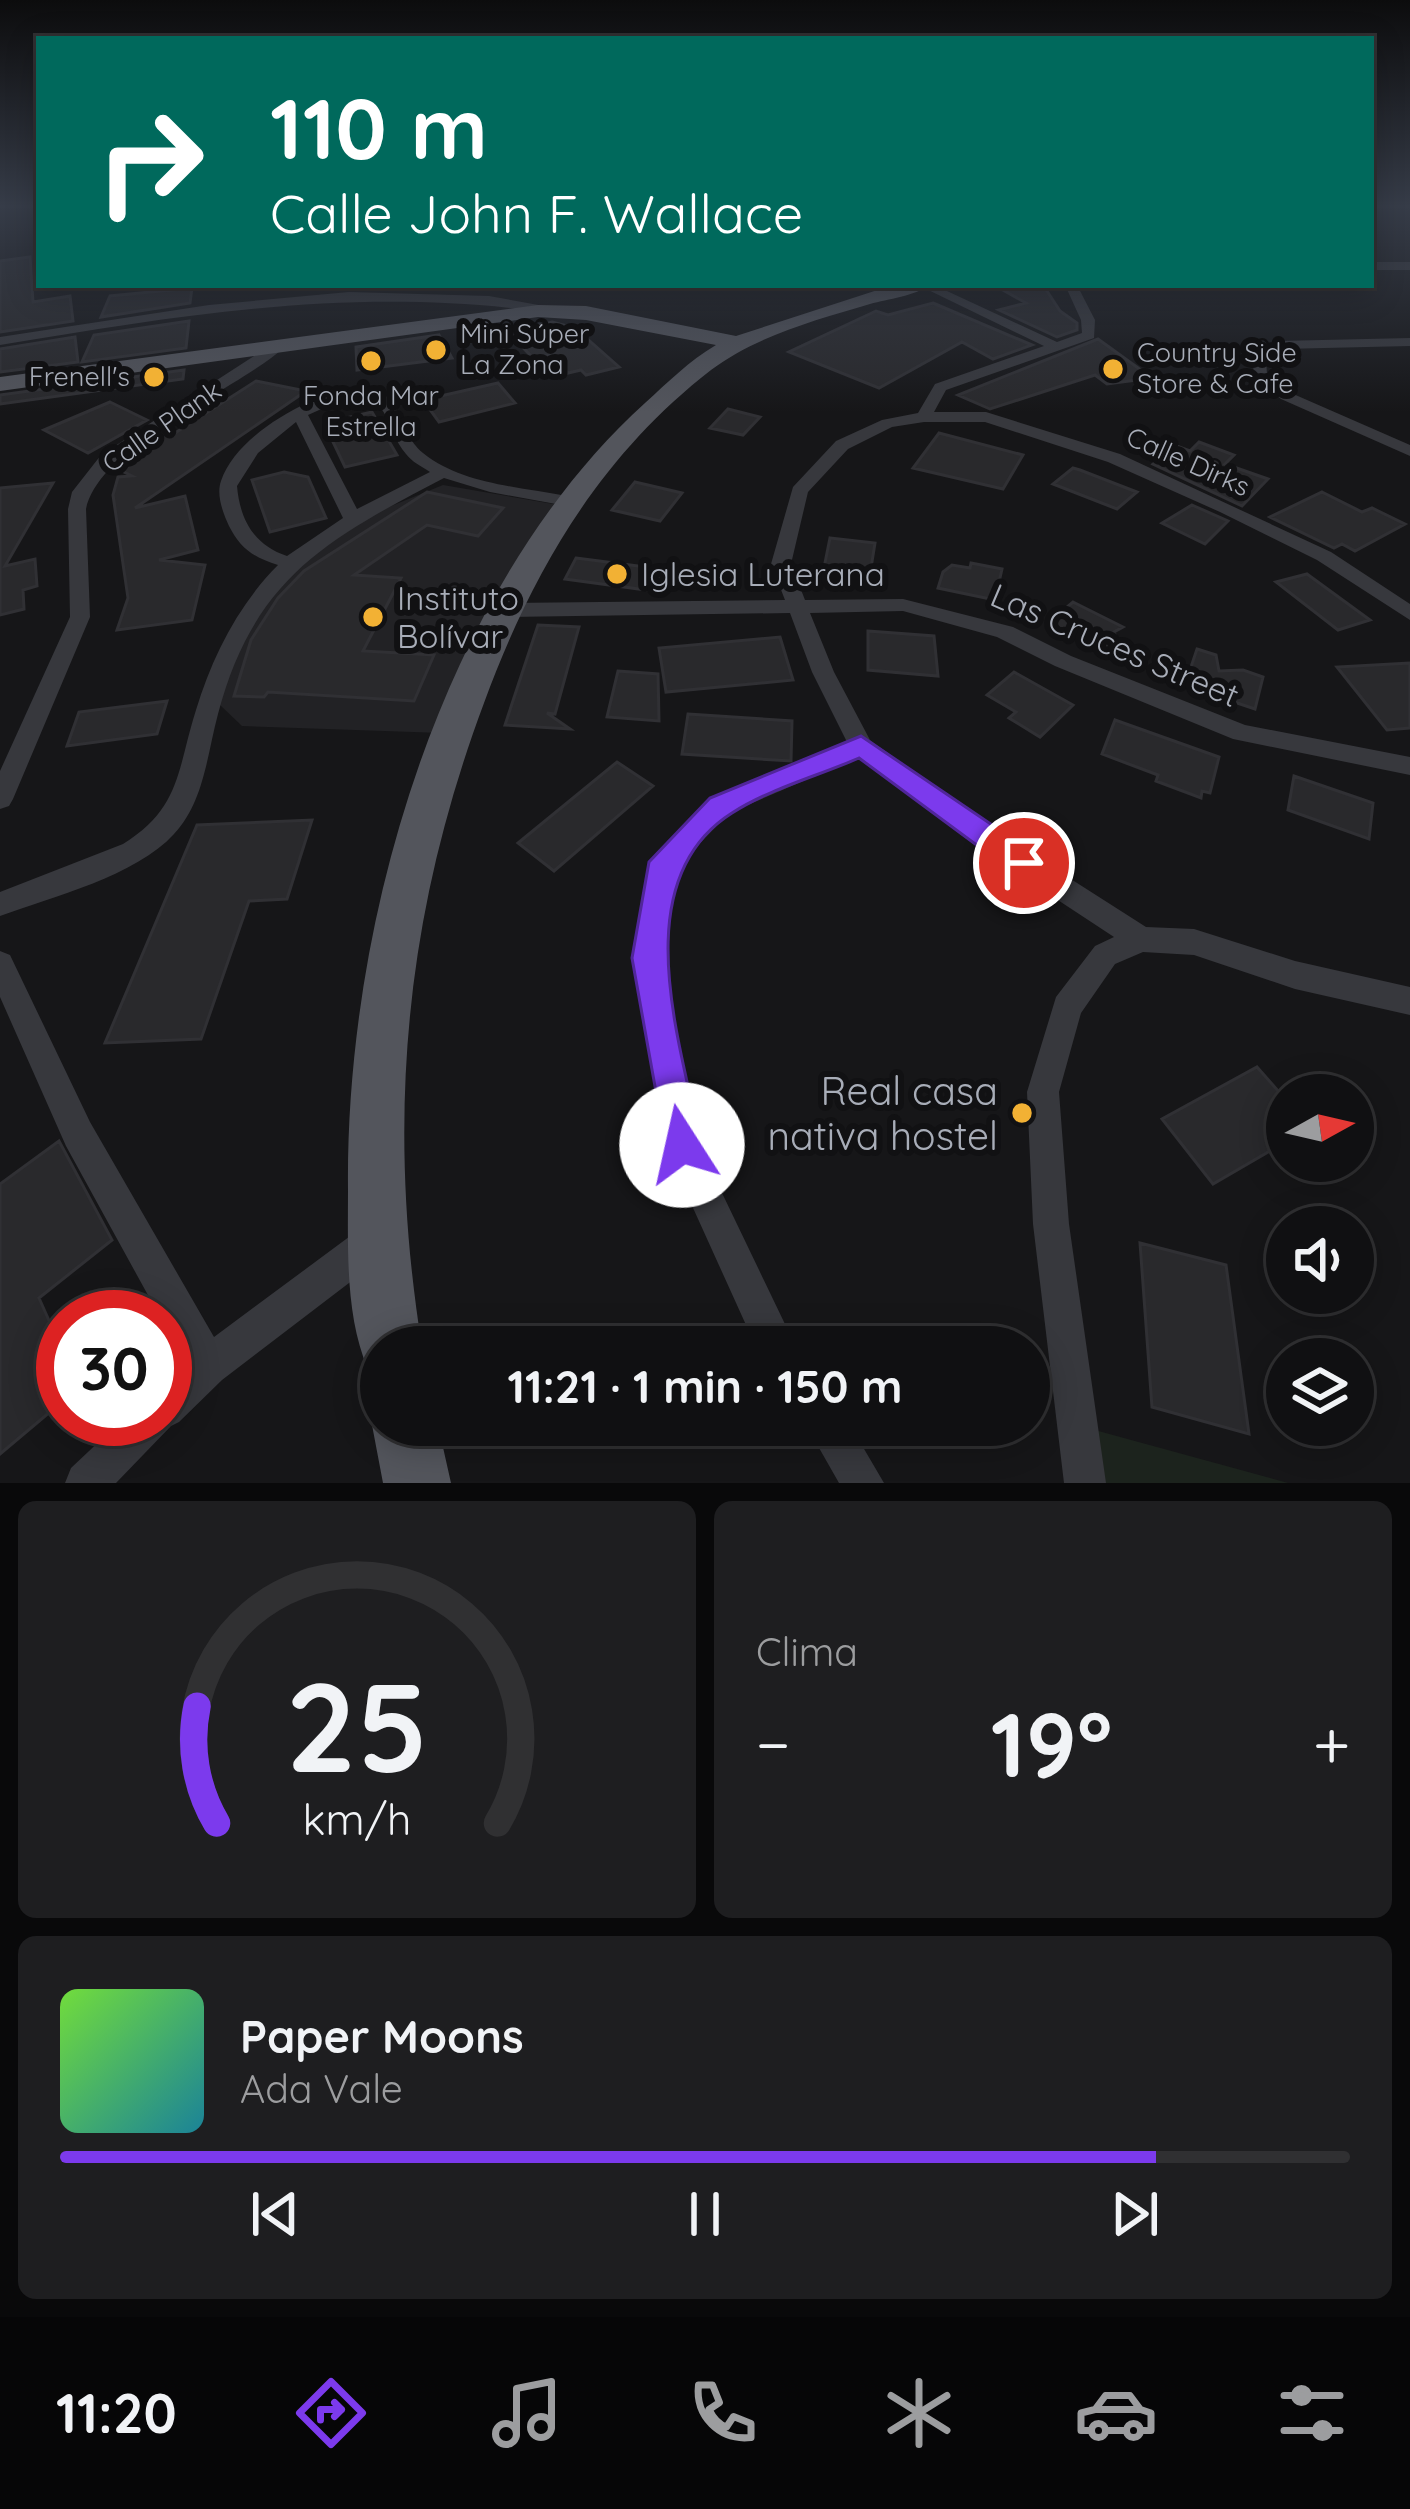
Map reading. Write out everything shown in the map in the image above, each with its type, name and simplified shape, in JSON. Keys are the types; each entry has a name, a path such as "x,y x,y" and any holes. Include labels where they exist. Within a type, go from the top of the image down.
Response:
{"main road":[{"path":"670,330 758,323 854,288"},
{"path":"0,384 559,310 738,343 912,288"},
{"path":"387,1326 377,1239 379,1061 395,932 423,825 506,610 567,501 667,396 758,323"},
{"path":"409,1446 417,1483"}],"street":[{"path":"928,288 1057,347"},
{"path":"1072,288 1088,320 1089,335 940,387 924,417 888,423 842,446 800,490 782,564 823,672 861,746 986,838 1141,939"},
{"path":"0,341 305,297 443,295 559,310"},
{"path":"1410,342 1278,345 1259,359 1260,376 1286,396 1410,452"},
{"name":"Calle Plank","path":"0,799 80,617 77,508 81,492 107,459 279,346"},
{"path":"287,562 262,553 246,539 227,489 258,442 344,392 375,392 385,398 406,446 442,472 567,501"},
{"path":"300,415 353,520"},
{"name":"Calle Dirks","path":"924,417 986,417 1114,458 1324,556 1410,613"},
{"path":"0,904 142,845 165,828 181,802 231,646 253,603 287,562 442,472"},
{"name":"Las Cruces Street","path":"506,610 903,605 957,615 1241,733 1410,766"},
{"path":"766,1326 682,1145 648,958 665,862 720,806 861,746"},
{"path":"1085,1483 1051,1224 1043,1092 1067,1007 1105,955 1141,939 1194,942 1295,975 1410,1001"},
{"path":"0,964 78,1134 208,1366"},
{"path":"192,1382 377,1239"},
{"path":"86,1483 125,1446"},
{"path":"839,1446 863,1483"}],"shaded area":[{"name":"Instituto Bolívar","path":"443,485 559,505 442,733 242,726 219,704 241,640 292,567 379,511"},
{"path":"1091,1429 1288,1483 1099,1483"}],"building":[{"path":"0,274 31,274 33,302 70,296 73,321 0,332"},
{"path":"192,288 190,303 101,317 110,296"},
{"path":"999,288 1045,288 1060,311 1077,323 1077,330 1057,337 999,310 1026,303"},
{"path":"933,303 1032,345 993,359 962,342 879,388 789,352 876,311 888,315"},
{"path":"189,321 186,348 82,362 94,335"},
{"path":"552,322 575,328 619,367 586,375 581,370 568,373 550,355 534,359 508,332"},
{"path":"439,335 452,358 357,370 356,347"},
{"path":"75,337 78,362 0,372 0,349"},
{"path":"1098,339 1152,378 1107,384 1095,375 990,409 958,395"},
{"path":"184,370 183,379 0,404 0,395"},
{"path":"256,381 306,391 135,508 185,496 198,550 159,560 205,565 192,620 117,630 128,598 113,495 118,477 132,476 120,470 122,463 167,429 175,433"},
{"path":"498,383 515,403 439,422 423,400"},
{"path":"110,402 147,420 88,453 44,430"},
{"path":"728,409 760,417 743,435 710,428"},
{"path":"372,412 397,455 345,467 324,423"},
{"path":"939,433 1023,455 1003,489 913,468"},
{"path":"1199,442 1234,455 1225,464 1268,479 1242,506 1153,464 1174,445 1190,451"},
{"path":"1073,468 1137,492 1117,509 1053,484"},
{"path":"284,472 308,477 326,518 270,532 252,480"},
{"path":"635,482 682,493 660,521 612,510"},
{"path":"53,483 5,566 35,559 37,586 23,590 24,609 0,615 0,488"},
{"path":"427,492 503,508 478,536 427,525 354,575 401,578 363,651 434,655 414,701 268,692 264,697 234,696 251,640 278,598 304,571"},
{"path":"1322,492 1362,512 1372,508 1405,524 1355,551 1342,544 1334,548 1270,517"},
{"path":"1192,505 1228,521 1205,544 1162,523"},
{"path":"830,538 875,543 870,574 824,568"},
{"name":"Iglesia Luterana","path":"576,558 669,570 661,592 565,579"},
{"path":"971,563 1002,569 995,600 938,588 943,572 952,565 970,568"},
{"path":"1307,574 1370,620 1338,630 1276,582"},
{"path":"1073,602 1123,627 1114,632 1128,663 1049,622"},
{"path":"538,625 579,627 555,714 547,713 570,729 505,725"},
{"path":"868,631 934,636 938,676 868,670"},
{"path":"780,637 793,680 666,692 659,648"},
{"path":"1197,649 1216,655 1219,671 1243,670 1263,677 1255,709 1157,676 1189,673"},
{"path":"1410,663 1410,728 1387,730 1337,667"},
{"path":"618,671 658,674 659,721 607,717"},
{"path":"1014,672 1073,705 1040,737 1009,718 1016,712 987,695"},
{"path":"167,701 157,734 67,746 79,712"},
{"path":"688,714 792,721 791,761 682,754"},
{"path":"1115,720 1219,757 1210,793 1202,791 1201,798 1102,754"},
{"path":"617,762 653,786 554,871 518,843"},
{"path":"1294,776 1373,803 1369,839 1288,810"},
{"path":"312,820 287,899 249,901 201,1039 105,1043 197,825"},
{"path":"1257,1067 1266,1077 1266,1153 1213,1184 1162,1119"},
{"path":"59,1141 112,1240 49,1290 36,1290 36,1424 0,1454 0,1184"},
{"path":"1140,1243 1226,1265 1249,1434 1152,1407"}],"place":[{"name":"Mini Súper La Zona","path":"436,350"},
{"name":"Fonda Mar Estrella","path":"371,361"},
{"name":"Country Side Store & Cafe","path":"1113,369"},
{"name":"Frenell's","path":"154,377"},
{"name":"Iglesia Luterana","path":"617,574"},
{"name":"Instituto Bolívar","path":"373,617"},
{"name":"Real casa nativa hostel","path":"1022,1113"}],"route":[{"path":"682,1145 648,958 665,862 720,806 861,746 1024,863"}]}
